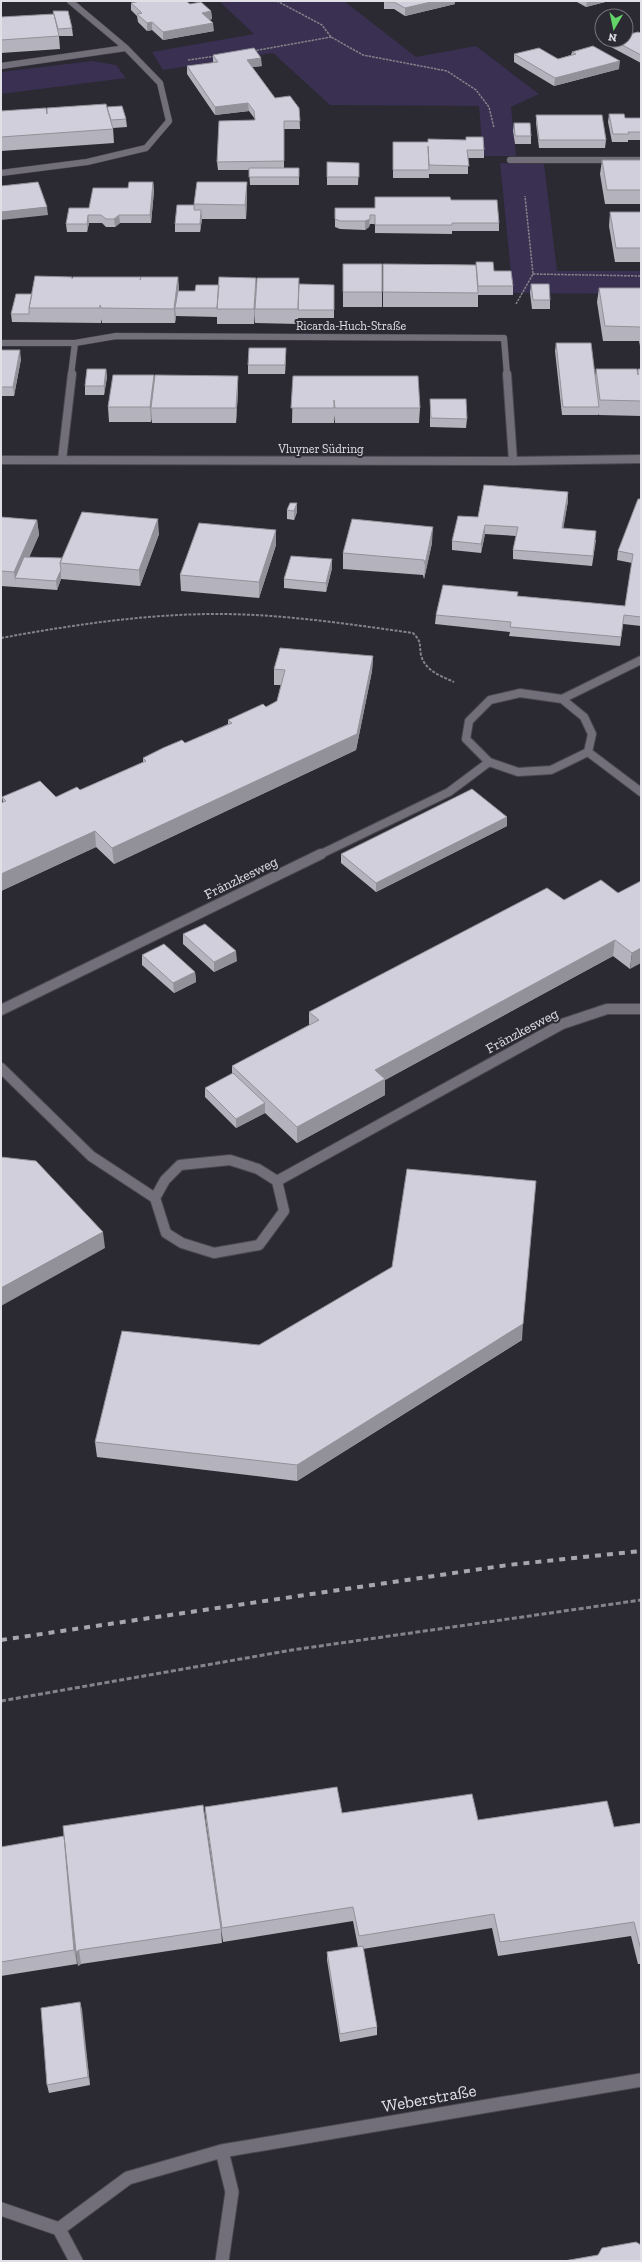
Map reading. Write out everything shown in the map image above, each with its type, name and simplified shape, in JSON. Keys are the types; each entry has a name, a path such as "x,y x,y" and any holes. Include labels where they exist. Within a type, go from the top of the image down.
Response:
{"street":[{"path":"1,173 87,162 146,148 169,121 160,83 126,48 70,1"},
{"path":"1,66 126,48"},
{"path":"510,160 641,160"},
{"name":"Ricarda-Huch-Straße","path":"1,343 75,344 116,336 504,338"},
{"path":"504,338 513,461"},
{"path":"62,460 75,344"},
{"name":"Vluyner Südring","path":"1,460 513,461 641,459"},
{"path":"562,699 641,660"},
{"path":"520,693 562,699 584,717 592,734 588,752 551,770 518,772 489,762 466,739 469,721 490,700 520,693"},
{"path":"588,752 641,792"},
{"name":"Fränzkesweg","path":"1,1010 449,792 489,762"},
{"name":"Fränzkesweg","path":"277,1181 562,1024 607,1009 641,1009"},
{"path":"1,1068 91,1156 155,1198 166,1233 182,1243 214,1253 259,1245 284,1211 277,1181 258,1169 230,1160 180,1164 165,1180 155,1198"},
{"name":"Weberstraße","path":"59,2229 128,2178 222,2151 641,2080"},
{"path":"222,2151 232,2192 222,2261"},
{"path":"1,2209 59,2229 76,2261"}],"path":[{"path":"278,1 322,25 331,37 363,56 447,71 476,90 489,107 501,156 522,164 533,274 508,320 504,338"},
{"path":"252,51 331,37"},
{"path":"142,66 222,55"},
{"path":"533,274 641,276"},
{"path":"1,638 84,624 217,614 283,617 343,623 413,634 420,640 420,657 425,666 490,700"},
{"path":"1,1701 292,1650 641,1600"}],"shaded area":[{"path":"219,1 344,1 416,57 476,46 539,94 511,107 516,156 483,156 479,106 330,105 273,53 163,70 152,52 254,34"},
{"path":"92,61 116,65 126,78 1,94 1,72"},
{"path":"500,163 544,164 557,271 641,271 641,294 513,293"}],"building":[{"path":"140,1 186,1 190,4 201,2 211,11 202,13 213,23 163,32 152,22 147,23 137,14 142,13 131,3"},
{"path":"384,1 435,1 405,8 394,2"},
{"path":"53,11 68,11 72,28 58,29"},
{"path":"54,14 59,36 1,40 1,17"},
{"path":"634,33 641,33 641,55 628,48 634,48"},
{"path":"593,46 594,48 620,61 555,78 514,54 539,48 558,59 576,54 572,52"},
{"path":"254,48 261,58 247,60 275,98 290,96 299,108 300,121 284,121 284,161 217,162 219,121 255,120 254,111 248,103 215,107 187,66 218,62 213,55"},
{"path":"106,104 113,129 1,137 1,111 46,108 47,114 47,108"},
{"path":"122,106 126,119 111,120 107,107"},
{"path":"609,114 624,114 625,118 641,118 641,132 613,134"},
{"path":"536,115 602,115 606,140 539,140"},
{"path":"514,123 530,123 531,136 515,136"},
{"path":"466,137 483,137 484,150 467,150 469,166 429,165 428,146 429,170 393,170 393,142 428,142 428,139 466,140"},
{"path":"602,160 641,160 641,190 607,190"},
{"path":"327,162 359,163 359,177 327,177"},
{"path":"249,168 299,168 299,177 249,177"},
{"path":"38,182 47,207 1,212 1,186"},
{"path":"129,182 153,182 150,215 119,215 114,219 106,219 101,215 88,215 87,224 66,224 69,208 89,208 93,188 128,188"},
{"path":"197,182 247,182 245,205 194,204"},
{"path":"375,197 450,197 451,200 497,200 499,223 452,223 452,225 375,225 375,215 370,215 370,219 365,221 340,221 335,219 335,208 375,208"},
{"path":"177,205 194,205 194,210 201,210 200,224 175,224"},
{"path":"610,212 641,212 641,248 616,248"},
{"path":"476,262 493,262 494,271 511,271 513,286 478,286"},
{"path":"343,264 382,264 382,292 343,292"},
{"path":"383,264 476,265 478,293 383,292"},
{"path":"35,276 72,277 72,279 73,277 178,277 174,309 101,308 100,305 100,308 29,308"},
{"path":"219,277 256,278 254,309 217,309"},
{"path":"257,278 299,278 298,309 255,309"},
{"path":"299,284 334,285 334,310 298,310"},
{"path":"531,284 549,284 550,300 533,300"},
{"path":"196,285 219,285 217,308 175,308 178,291 195,291"},
{"path":"599,288 641,288 641,327 605,326"},
{"path":"16,294 32,294 29,314 11,314"},
{"path":"556,343 591,343 599,407 563,407"},
{"path":"249,348 286,348 285,365 248,365"},
{"path":"1,350 20,350 13,387 1,387"},
{"path":"87,369 106,369 104,386 85,386"},
{"path":"596,369 637,369 638,375 638,369 641,369 641,401 600,400"},
{"path":"113,375 154,375 150,407 108,407"},
{"path":"155,375 238,376 236,408 151,408"},
{"path":"293,376 418,376 420,408 335,408 334,400 334,408 291,408"},
{"path":"430,399 466,399 467,419 431,418"},
{"path":"484,485 568,492 562,528 596,531 593,556 513,550 518,527 485,525 481,544 452,541 458,516 478,517"},
{"path":"638,499 641,499 641,617 624,615 621,637 510,627 511,622 436,615 443,585 518,592 517,596 625,606 633,554 618,551"},
{"path":"290,503 297,503 294,511 287,510"},
{"path":"82,512 158,519 139,570 60,563"},
{"path":"1,517 37,520 14,572 1,571"},
{"path":"352,519 433,527 425,564 424,560 343,553"},
{"path":"199,523 276,530 259,582 180,575"},
{"path":"291,556 332,559 326,583 284,579"},
{"path":"24,557 62,558 60,563 61,570 56,581 15,578"},
{"path":"280,648 373,656 357,734 112,848 95,831 1,874 1,803 6,801 2,797 40,781 56,797 77,787 80,790 146,761 143,758 163,748 182,740 185,743 232,723 228,720 263,704 266,707 277,701 285,670 274,669"},
{"path":"472,789 507,817 376,883 341,854"},
{"path":"601,880 618,893 641,881 641,948 632,953 615,940 375,1070 385,1079 297,1127 232,1066 319,1020 309,1012 547,888 564,900"},
{"path":"205,924 236,951 214,962 183,934"},
{"path":"164,944 195,972 173,983 142,955"},
{"path":"233,1073 265,1103 236,1119 205,1088"},
{"path":"1,1157 36,1161 103,1232 1,1288"},
{"path":"407,1169 536,1181 523,1324 297,1465 95,1442 122,1331 259,1345 392,1267"},
{"path":"337,1787 342,1813 472,1794 478,1820 607,1801 614,1827 641,1823 641,1950 634,1922 500,1942 494,1914 359,1936 353,1907 222,1928 205,1807"},
{"path":"203,1805 221,1929 79,1950 76,1952 63,1826"},
{"path":"64,1836 74,1950 1,1962 1,1847"},
{"path":"363,1946 377,2027 340,2034 327,1952"},
{"path":"80,2002 88,2077 47,2085 41,2008"},
{"path":"636,2242 641,2245 641,2261 564,2261 598,2255 602,2248"}],"railway":[{"path":"1,1640 508,1565 641,1551"}]}
